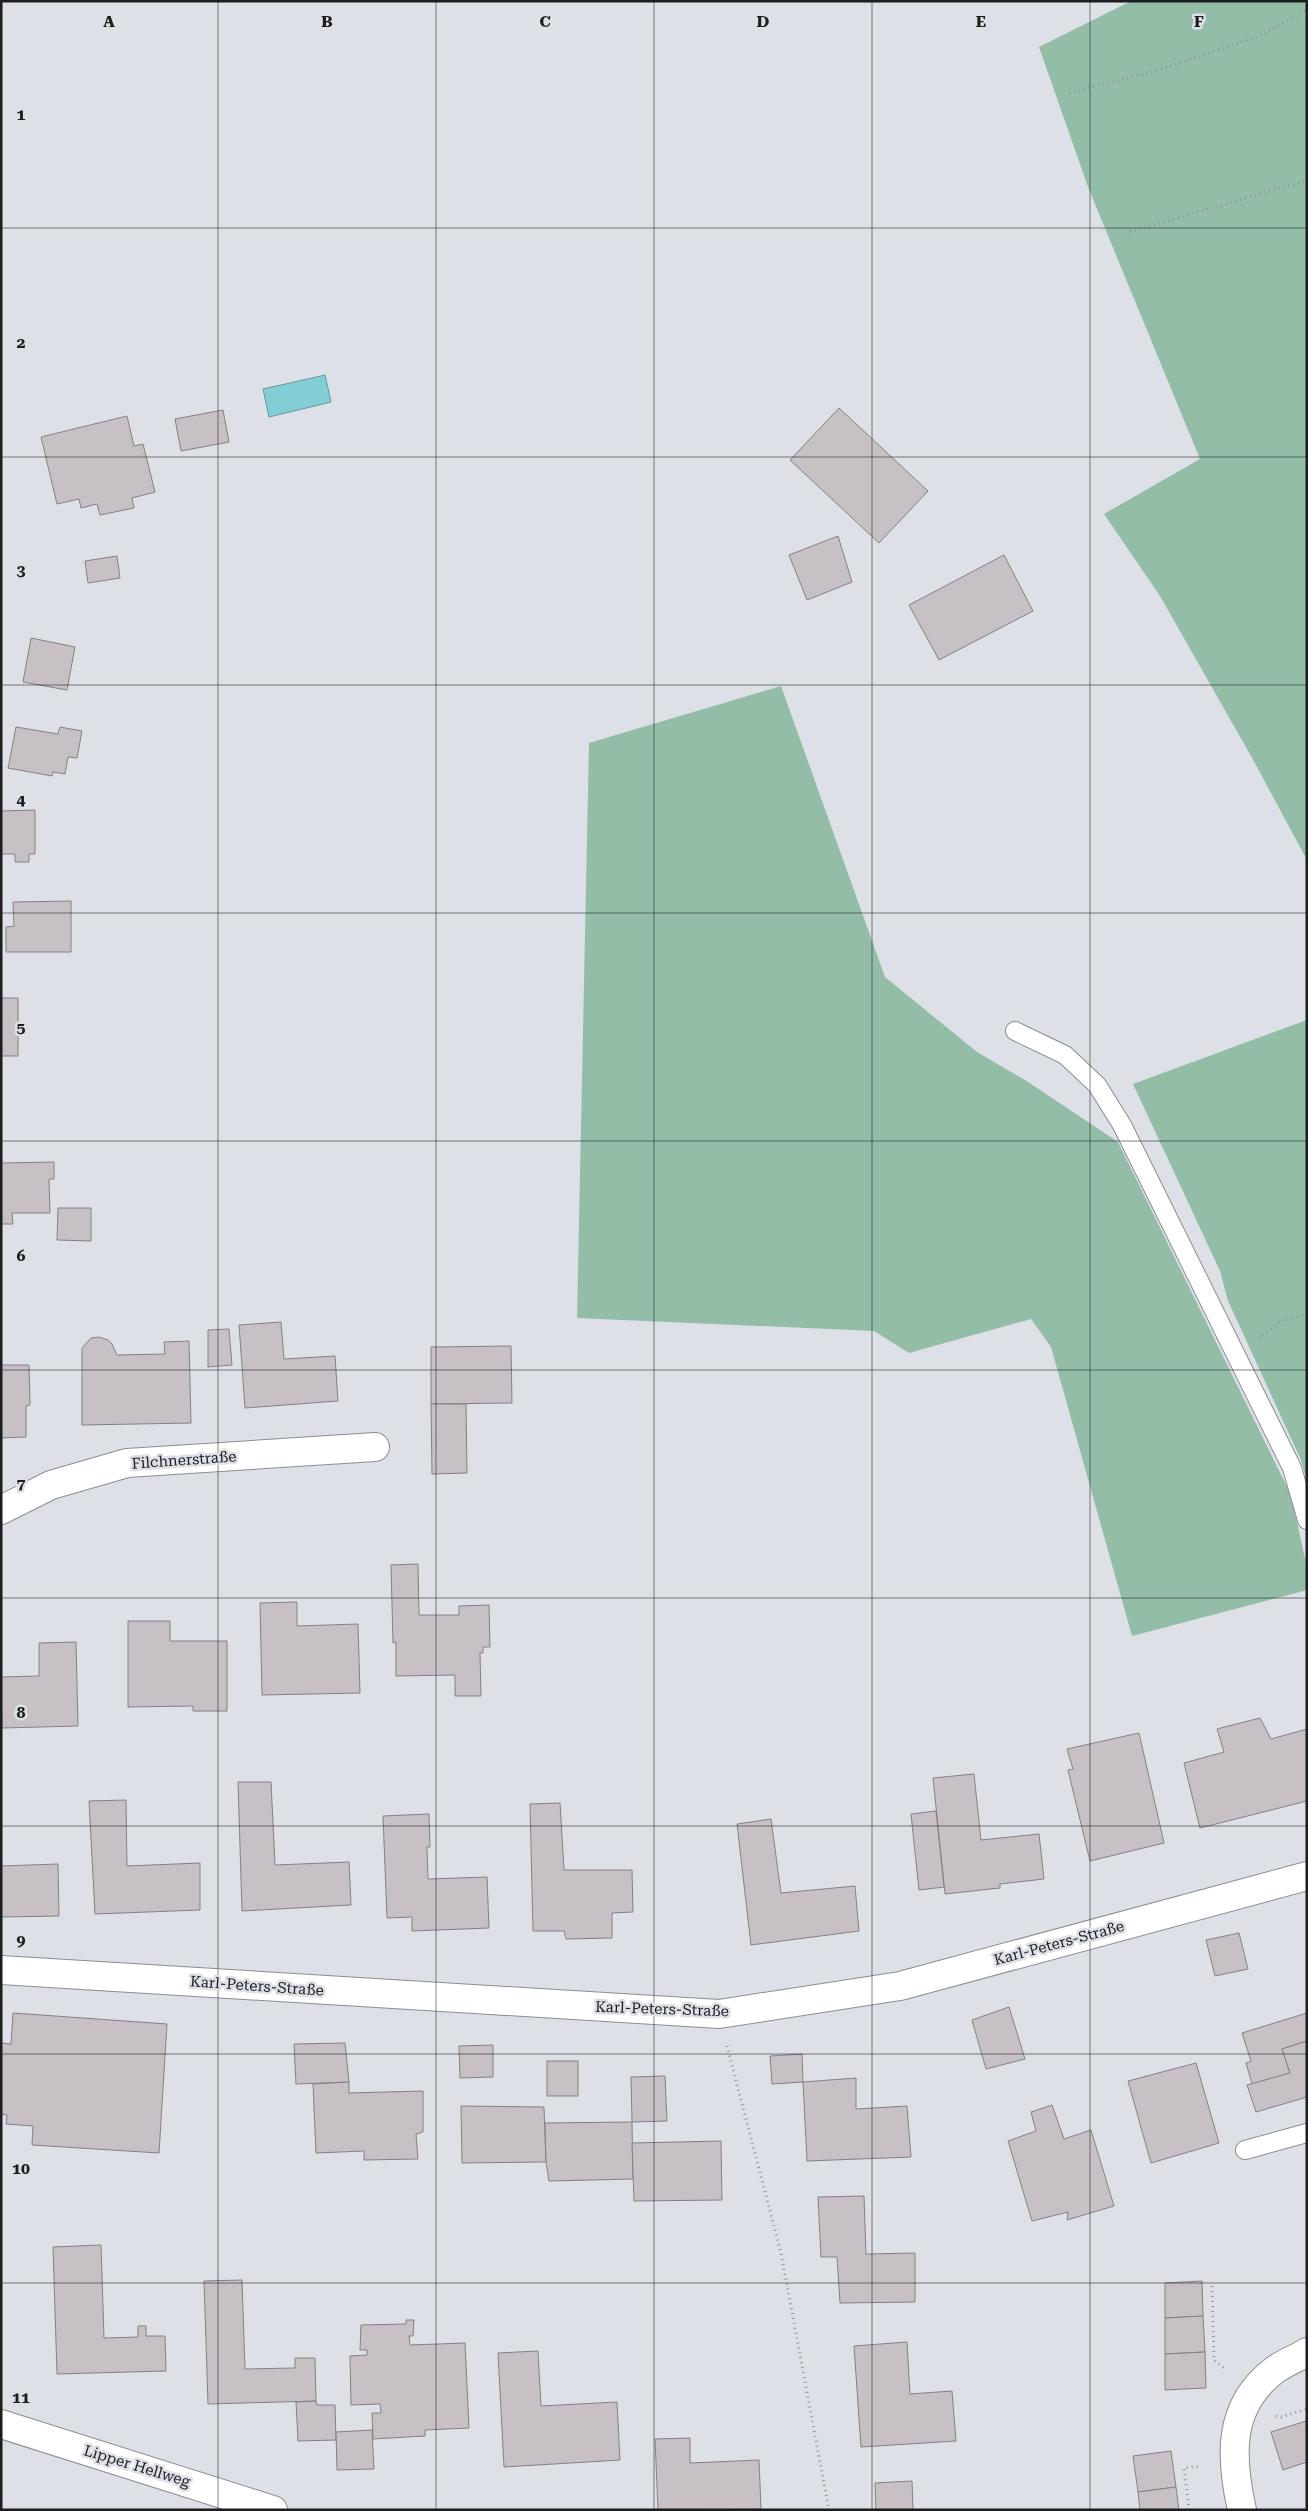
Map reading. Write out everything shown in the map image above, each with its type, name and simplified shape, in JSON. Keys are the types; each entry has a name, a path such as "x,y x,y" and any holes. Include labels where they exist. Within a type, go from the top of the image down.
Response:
{"street":[{"name":"Filchnerstraße","path":"1,1510 51,1485 127,1463 375,1447"},
{"name":"Karl-Peters-Straße","path":"1,1970 719,2014 900,1986 1307,1876"},
{"path":"1242,2510 1234,2477 1234,2439 1241,2414 1253,2393 1276,2370 1307,2352"},
{"name":"Lipper Hellweg","path":"1,2424 238,2504 272,2510"}],"lane":[{"path":"1015,1031 1065,1054 1097,1084 1122,1125 1292,1468 1307,1520"},
{"path":"1245,2150 1307,2133"}],"path":[{"path":"1069,93 1163,69 1257,37 1307,10"},
{"path":"1130,232 1307,180"},
{"path":"1236,1357 1281,1322 1307,1315"},
{"path":"719,2014 781,2254 829,2510"},
{"path":"1212,2286 1214,2360"}],"green space":[{"path":"1131,1 1307,1 1307,860 1251,756 1160,596 1104,514 1200,459 1088,187 1039,47"},
{"path":"781,686 885,977 977,1052 1025,1080 1118,1142 1291,1495 1307,1568 1307,1590 1132,1636 1051,1347 1031,1319 909,1353 874,1331 577,1318 589,743"},
{"path":"1307,1020 1307,1482 1301,1460 1228,1301 1220,1271 1133,1084"}],"water":[{"path":"325,375 331,402 269,417 263,389"}],"building":[{"path":"839,408 928,491 879,543 790,460"},
{"path":"223,410 229,442 181,451 175,419"},
{"path":"127,416 134,446 143,444 155,492 132,498 134,508 100,515 97,504 81,508 79,499 57,504 41,437"},
{"path":"838,536 852,582 807,600 789,555"},
{"path":"1004,555 1033,611 939,660 909,605"},
{"path":"117,556 120,578 88,583 85,561"},
{"path":"31,638 75,647 67,690 23,682"},
{"path":"16,727 58,734 60,727 82,731 77,758 68,757 65,774 53,772 52,776 8,768"},
{"path":"35,810 35,854 29,854 29,862 15,862 15,854 1,854 1,811"},
{"path":"71,901 71,952 6,952 6,927 14,926 13,902"},
{"path":"1,998 18,998 18,1056 1,1056"},
{"path":"54,1162 54,1179 49,1179 50,1213 12,1213 13,1224 1,1224 1,1163"},
{"path":"58,1208 91,1208 91,1241 57,1240"},
{"path":"281,1322 284,1359 335,1356 338,1401 245,1408 239,1325"},
{"path":"229,1329 232,1365 208,1367 208,1330"},
{"path":"99,1337 108,1340 112,1344 117,1355 165,1354 164,1342 189,1341 191,1423 82,1425 82,1348 91,1338"},
{"path":"511,1346 512,1403 431,1404 431,1347"},
{"path":"1,1365 29,1365 30,1405 26,1406 26,1437 1,1438"},
{"path":"431,1404 466,1404 467,1473 432,1474"},
{"path":"418,1564 419,1615 459,1615 459,1606 489,1605 490,1647 483,1647 483,1653 480,1653 481,1696 455,1696 455,1675 396,1676 396,1642 393,1643 391,1565"},
{"path":"297,1602 297,1626 358,1624 360,1693 262,1695 260,1603"},
{"path":"128,1621 170,1621 170,1641 227,1641 227,1711 193,1711 193,1706 128,1707"},
{"path":"76,1642 78,1726 2,1728 1,1677 39,1676 39,1643"},
{"path":"1260,1718 1271,1739 1307,1729 1307,1801 1200,1828 1184,1763 1224,1752 1217,1729"},
{"path":"1139,1733 1164,1843 1090,1861 1068,1770 1073,1769 1067,1749"},
{"path":"974,1774 981,1840 1039,1834 1044,1879 1000,1884 1000,1888 945,1894 933,1778"},
{"path":"238,1782 271,1782 275,1865 349,1862 351,1905 242,1911"},
{"path":"126,1800 127,1866 200,1863 200,1910 95,1914 89,1801"},
{"path":"560,1803 564,1870 632,1870 633,1912 612,1913 612,1938 566,1939 564,1931 533,1931 530,1804"},
{"path":"936,1811 944,1887 919,1890 911,1814"},
{"path":"429,1814 430,1847 427,1847 428,1879 487,1877 489,1928 412,1931 412,1917 387,1918 383,1816"},
{"path":"771,1819 781,1893 855,1886 859,1931 751,1945 737,1824"},
{"path":"58,1864 59,1916 1,1917 1,1866"},
{"path":"1239,1933 1248,1969 1215,1976 1206,1940"},
{"path":"1009,2007 1025,2059 986,2069 972,2020"},
{"path":"13,2013 167,2024 159,2153 32,2145 33,2126 6,2124 7,2115 1,2114 1,2043 11,2044"},
{"path":"1307,2013 1307,2041 1282,2049 1290,2073 1252,2084 1246,2063 1251,2061 1242,2033"},
{"path":"1307,2041 1307,2097 1256,2112 1247,2085 1290,2073 1282,2049"},
{"path":"345,2043 349,2082 296,2084 294,2044"},
{"path":"493,2045 493,2077 460,2078 459,2046"},
{"path":"802,2054 803,2082 772,2084 770,2056"},
{"path":"547,2061 578,2061 578,2096 547,2096"},
{"path":"1196,2063 1219,2143 1151,2163 1128,2081"},
{"path":"665,2076 667,2121 632,2122 631,2077"},
{"path":"856,2078 856,2109 907,2106 911,2157 807,2161 803,2082"},
{"path":"349,2082 349,2093 423,2091 423,2132 416,2134 418,2159 364,2160 364,2151 316,2153 313,2084"},
{"path":"1052,2105 1064,2139 1091,2130 1114,2206 1067,2220 1068,2212 1032,2221 1008,2141 1036,2131 1031,2112"},
{"path":"461,2106 544,2107 546,2162 462,2163"},
{"path":"632,2122 633,2179 549,2181 546,2162 545,2123"},
{"path":"721,2141 722,2200 634,2201 632,2143"},
{"path":"864,2196 866,2254 915,2253 915,2302 840,2303 837,2257 821,2257 818,2197"},
{"path":"101,2245 104,2338 138,2337 138,2326 146,2326 146,2336 165,2336 166,2371 57,2374 53,2247"},
{"path":"242,2280 245,2369 295,2368 295,2358 315,2358 316,2401 208,2404 204,2281"},
{"path":"1202,2281 1203,2316 1165,2318 1165,2283"},
{"path":"1203,2316 1205,2352 1165,2354 1165,2318"},
{"path":"406,2320 414,2320 413,2336 409,2336 410,2345 465,2343 469,2428 425,2430 425,2436 373,2439 372,2413 381,2413 380,2404 351,2405 350,2356 367,2355 367,2350 360,2350 361,2325 406,2324"},
{"path":"907,2342 910,2394 952,2391 956,2441 861,2447 854,2346"},
{"path":"538,2351 541,2406 617,2402 620,2460 504,2467 498,2353"},
{"path":"1205,2352 1206,2388 1165,2390 1165,2354"},
{"path":"316,2401 317,2405 335,2405 336,2440 298,2441 296,2402"},
{"path":"1306,2421 1307,2462 1283,2470 1271,2432"},
{"path":"372,2430 374,2469 337,2470 336,2432"},
{"path":"690,2438 690,2463 759,2460 761,2509 658,2510 655,2439"},
{"path":"1171,2451 1176,2487 1138,2492 1133,2456"},
{"path":"912,2481 913,2510 876,2510 875,2483"},
{"path":"1176,2487 1179,2510 1140,2510 1138,2492"}]}
